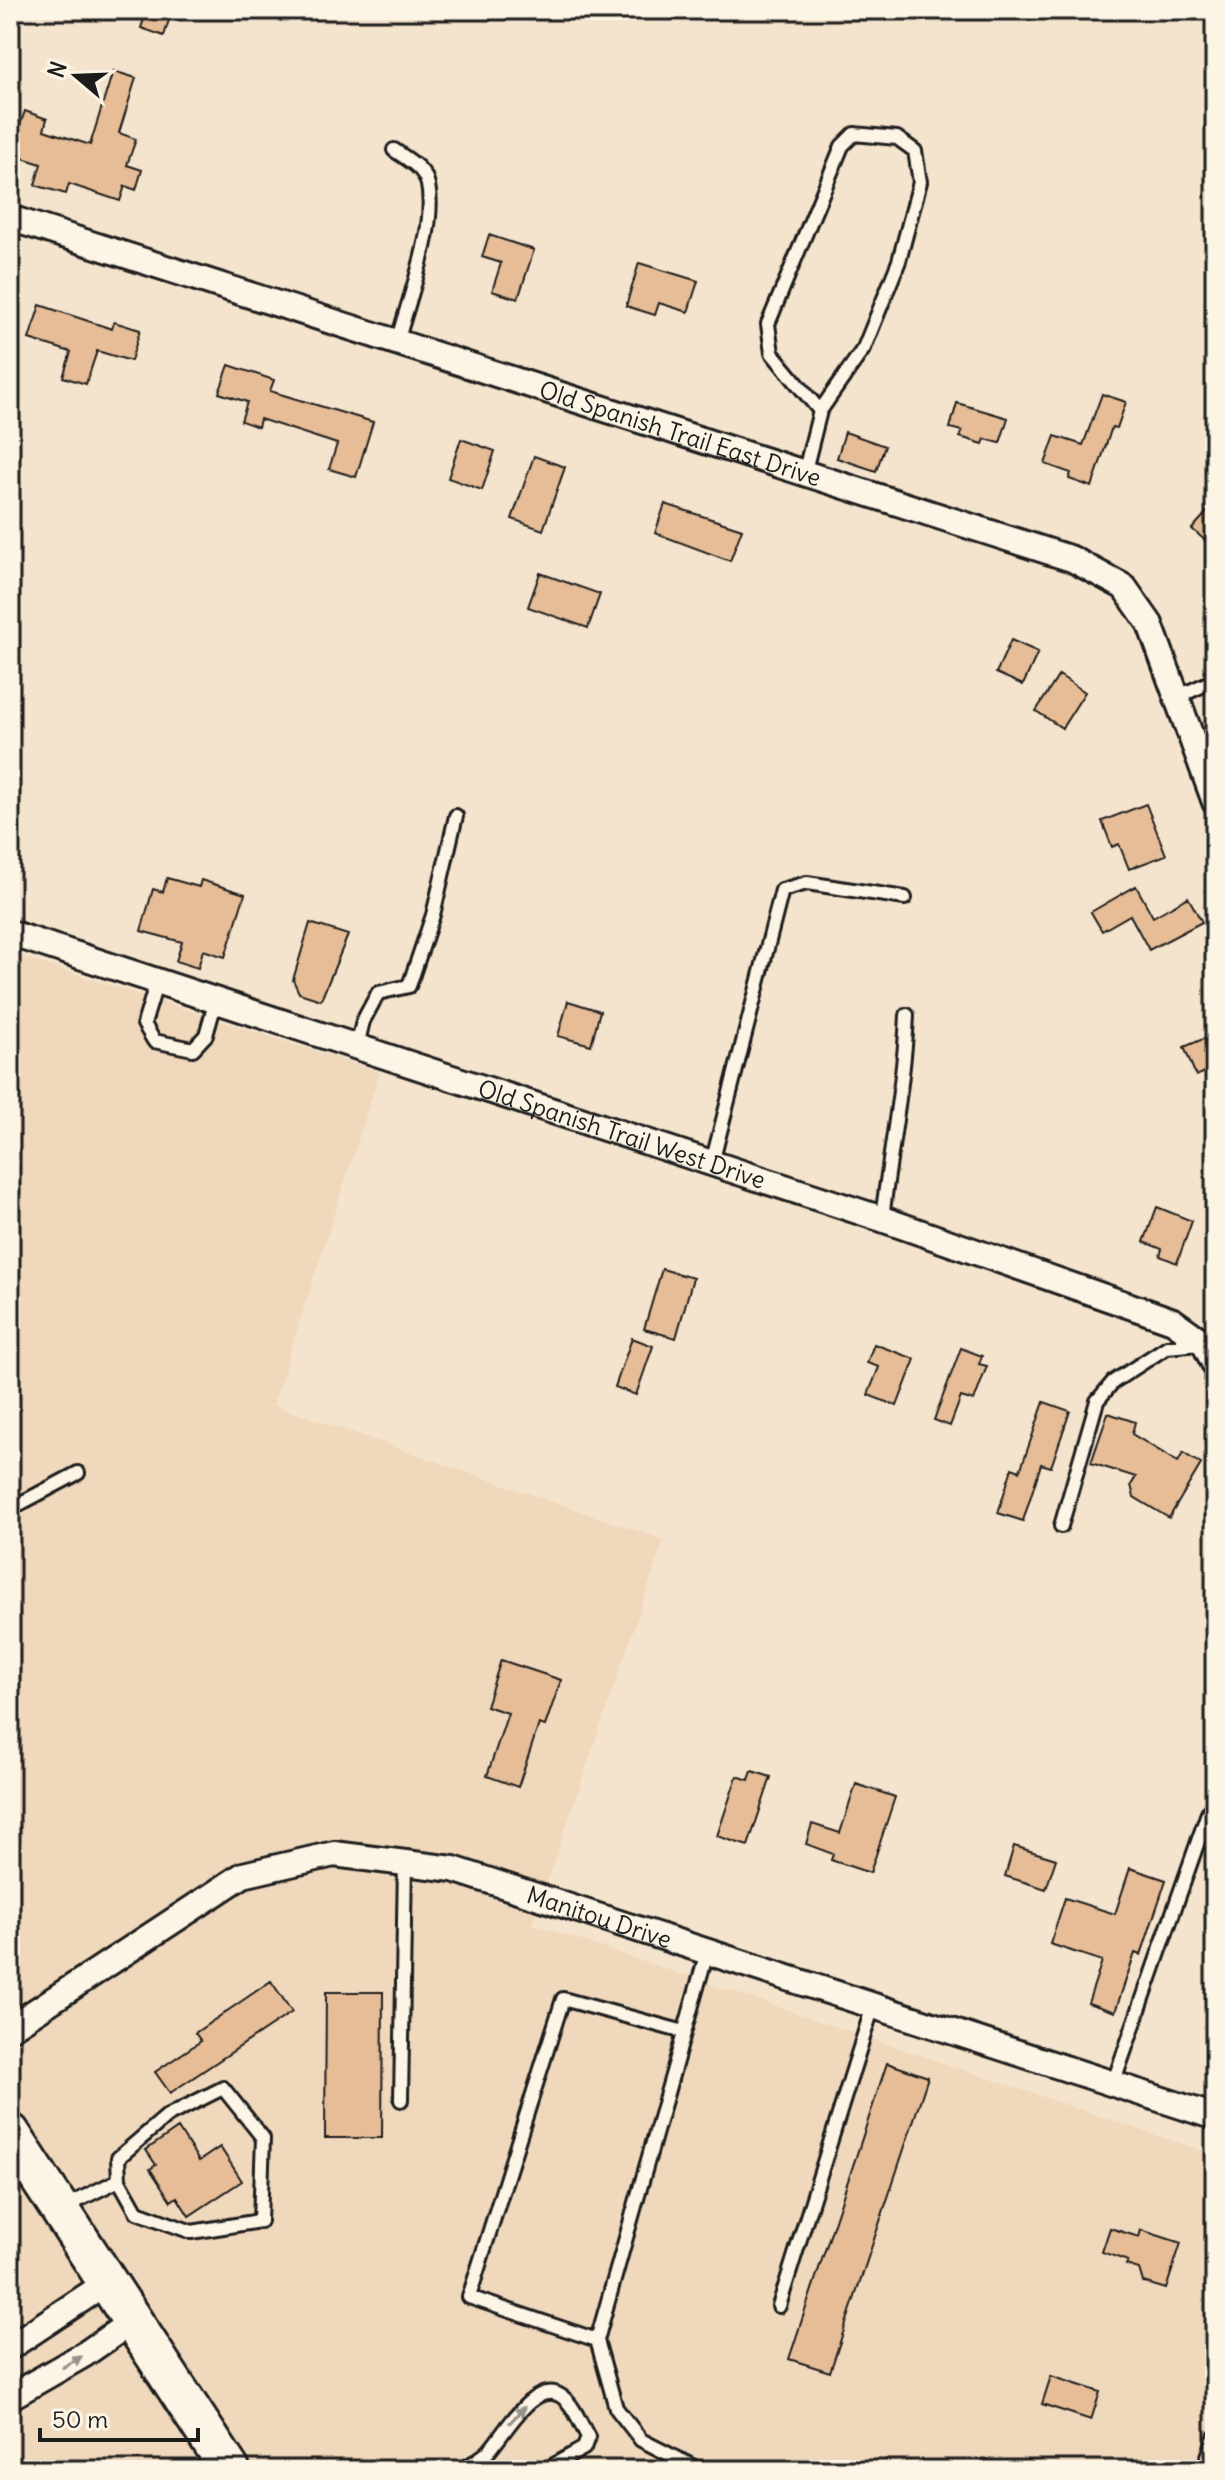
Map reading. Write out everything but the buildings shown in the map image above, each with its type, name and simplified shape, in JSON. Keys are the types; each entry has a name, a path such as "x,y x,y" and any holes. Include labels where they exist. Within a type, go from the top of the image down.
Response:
{"main road":[{"path":"10,2133 105,2284 230,2470"}],"street":[{"name":"Old Spanish Trail East Drive","path":"10,218 1072,559 1124,587 1150,624 1215,802"},
{"name":"Old Spanish Trail West Drive","path":"10,933 882,1219 1173,1321 1211,1350"},
{"name":"Manitou Drive","path":"10,2028 243,1875 334,1854 453,1869 1215,2117"},
{"path":"10,2347 105,2284"},
{"path":"10,2397 85,2354 131,2322"}],"lane":[{"path":"804,474 820,411 864,348 899,261 920,182 915,151 897,138 854,134 842,146 768,324 772,353 820,411"},
{"path":"394,150 418,167 428,183 428,220 397,343"},
{"path":"1177,697 1215,680"},
{"path":"357,1046 363,1021 378,993 409,986 433,915 456,816"},
{"path":"712,1163 782,890 807,883 905,898"},
{"path":"157,981 144,1024 154,1041 193,1049 206,1035 216,1000"},
{"path":"882,1219 893,1125 905,1075 907,1015"},
{"path":"1061,1526 1097,1401 1113,1382 1167,1347 1211,1350"},
{"path":"10,1509 78,1473"},
{"path":"1113,2084 1209,1810"},
{"path":"401,2100 405,1863"},
{"path":"700,2470 641,2440 616,2408 597,2340 707,1952"},
{"path":"597,2340 469,2297 563,1999 684,2032"},
{"path":"779,2306 873,2006"},
{"path":"223,2088 263,2138 260,2221 192,2232 137,2212 119,2180 118,2158 167,2116 223,2088"},
{"path":"60,2210 119,2180"},
{"path":"462,2470 488,2451 514,2416 531,2401 544,2393 555,2393 564,2397 588,2437 584,2448 545,2470"},
{"path":"1203,2470 1215,2437"}],"shaded area":[{"path":"10,953 380,1072 273,1405 664,1540 533,1924 1215,2155 1215,2470 10,2470"}]}
